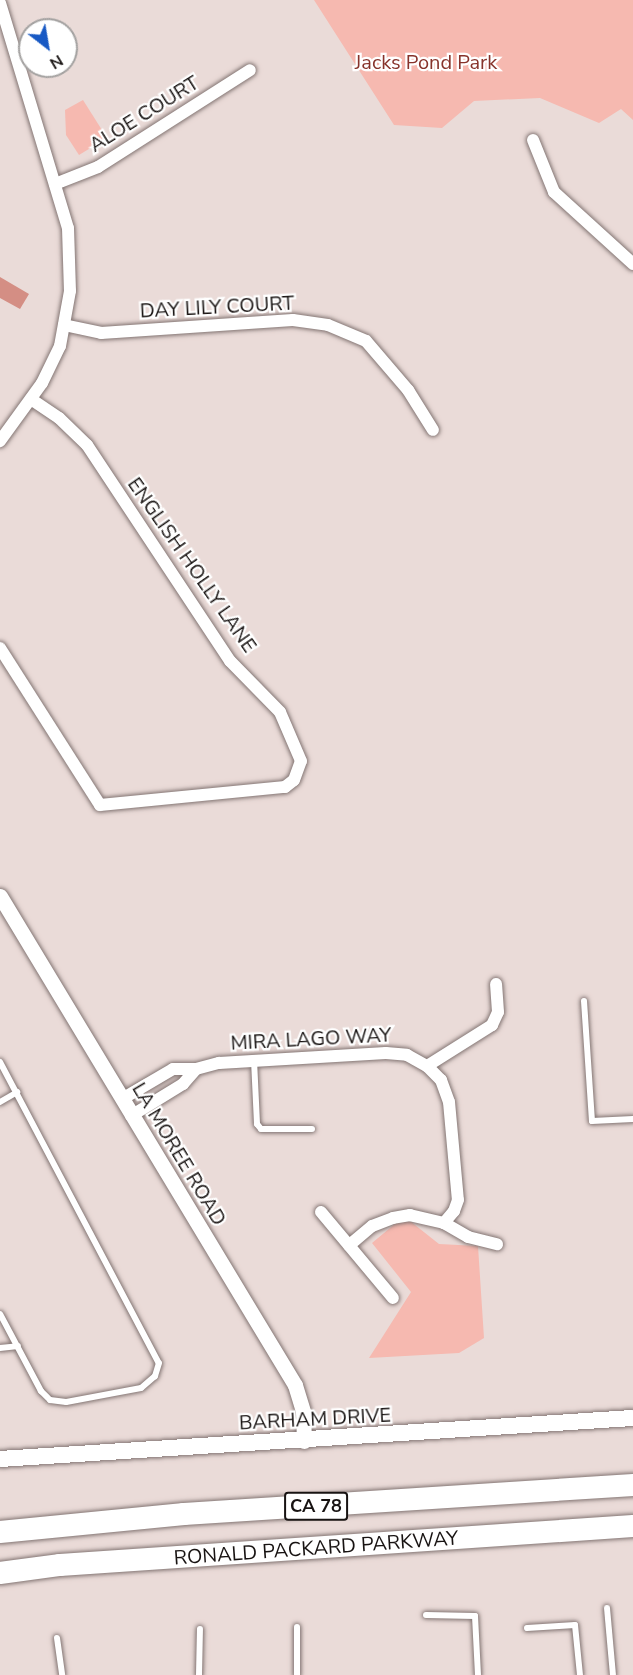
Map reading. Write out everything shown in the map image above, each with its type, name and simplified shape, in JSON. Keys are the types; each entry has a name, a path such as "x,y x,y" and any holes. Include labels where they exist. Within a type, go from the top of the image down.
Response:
{"highway":[{"name":"CA 78","path":"0,1532 184,1514 633,1485"},
{"name":"RONALD PACKARD PARKWAY","path":"0,1573 60,1565 633,1526"}],"main road":[{"name":"BARHAM DRIVE","path":"0,1459 633,1418"}],"street":[{"path":"0,3 68,228 70,291 60,346 31,399 0,441"},
{"name":"ALOE COURT","path":"55,184 98,167 250,70"},
{"path":"533,140 554,192 633,264"},
{"name":"DAY LILY COURT","path":"64,325 101,333 292,320 328,325 366,341 408,390 433,430"},
{"name":"ENGLISH HOLLY LANE","path":"0,648 100,805 285,787 294,780 302,761 280,712 230,661 87,446 59,418 31,399"},
{"name":"LA MOREE ROAD","path":"0,896 295,1385 303,1412 304,1441"},
{"path":"444,1223 458,1200 448,1102 441,1080 427,1066 492,1025 498,1012 496,984"},
{"name":"MIRA LAGO WAY","path":"122,1100 173,1069 196,1069 254,1060 386,1053 407,1055 427,1066"},
{"path":"131,1116 183,1084 196,1069"},
{"path":"321,1212 393,1298"},
{"path":"349,1245 372,1226 393,1218 410,1215 444,1223 468,1237 497,1244"}],"lane":[{"path":"584,1001 591,1122 633,1119"},
{"path":"254,1060 257,1124 261,1129 312,1128"},
{"path":"0,1062 159,1363 155,1376 141,1388 66,1402 50,1400 41,1391 0,1314"},
{"path":"0,1102 16,1092"},
{"path":"0,1348 18,1346"},
{"path":"607,1608 613,1675"},
{"path":"426,1615 475,1616 478,1675"},
{"path":"527,1628 575,1625 580,1675"},
{"path":"297,1627 297,1675"},
{"path":"199,1675 200,1629"},
{"path":"57,1638 62,1675"}],"green space":[{"name":"Jacks Pond Park","path":"314,0 633,0 633,120 621,109 599,123 540,98 474,101 442,128 394,125"},
{"path":"83,100 107,138 79,155 66,135 65,110"},
{"path":"410,1221 439,1244 478,1246 484,1338 459,1353 369,1358 411,1292 372,1243 396,1223"}],"shaded area":[{"path":"0,277 29,294 20,309 0,298"}]}
